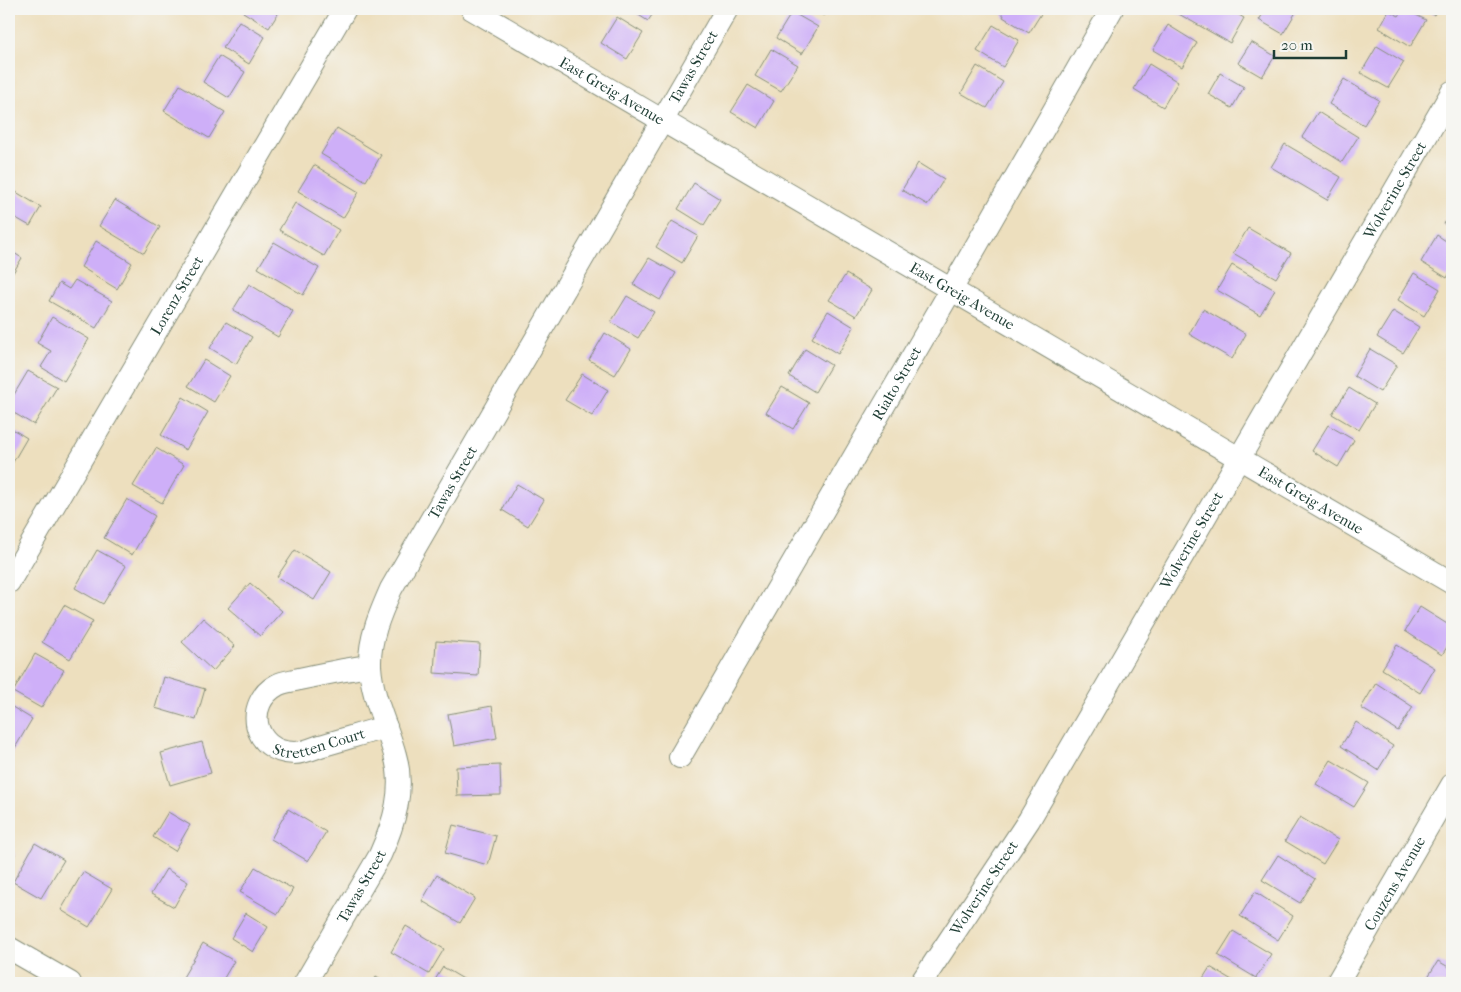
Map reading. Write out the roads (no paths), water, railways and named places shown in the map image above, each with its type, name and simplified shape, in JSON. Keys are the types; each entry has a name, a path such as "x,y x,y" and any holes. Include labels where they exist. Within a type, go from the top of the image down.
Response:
{"street":[{"name":"Lorenz Street","path":"9,582 345,9"},
{"name":"East Greig Avenue","path":"472,9 1452,583"},
{"name":"Tawas Street","path":"305,983 380,855 395,815 399,779 395,754 378,705 370,666 372,643 377,621 391,589 727,9"},
{"name":"Rialto Street","path":"680,757 1112,9"},
{"name":"Wolverine Street","path":"921,983 1029,820 1452,92"},
{"name":"Stretten Court","path":"370,666 344,669 279,684 268,691 258,707 257,720 259,731 264,741 271,746 281,751 297,753 386,727"},
{"name":"Couzens Avenue","path":"1337,983 1452,785"},
{"path":"9,948 42,976 70,983"}]}
